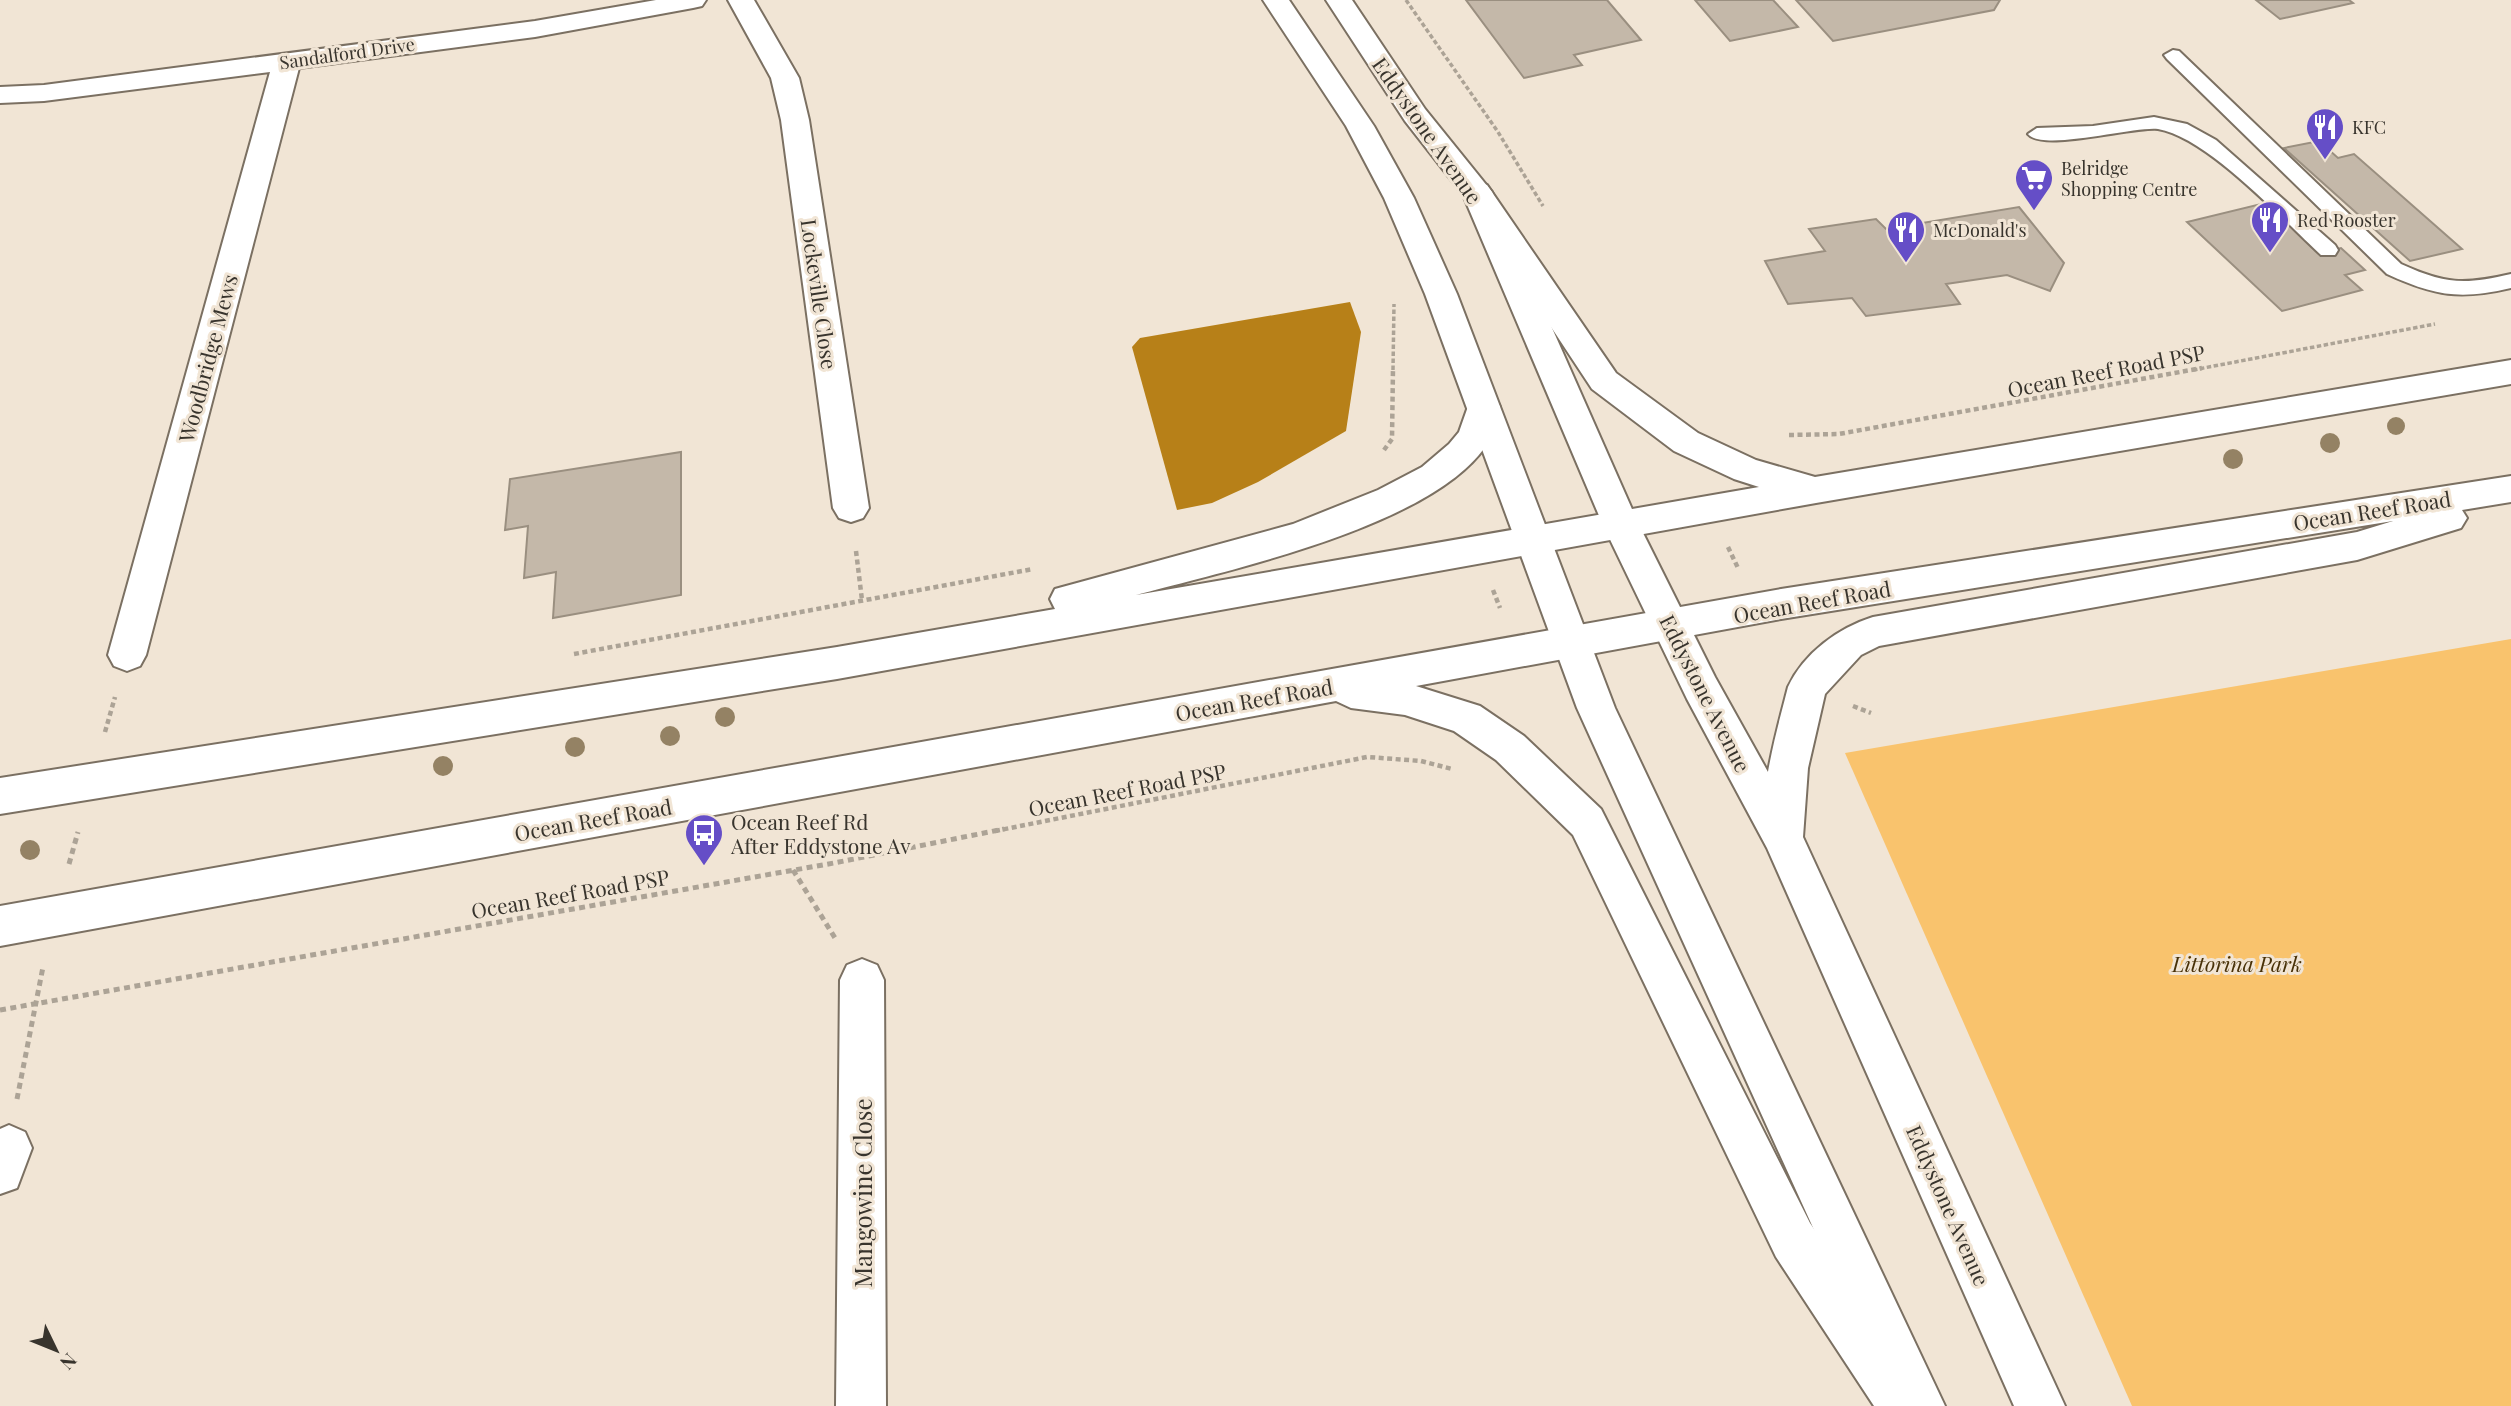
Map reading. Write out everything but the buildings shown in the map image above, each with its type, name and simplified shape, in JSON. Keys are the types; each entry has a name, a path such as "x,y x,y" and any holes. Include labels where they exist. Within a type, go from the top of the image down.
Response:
{"main road":[{"path":"532,0 535,29"},
{"name":"Sandalford Drive","path":"0,95 57,91 535,29 641,12 693,0"},
{"name":"Lockeville Close","path":"741,0 785,78 796,120 851,508"},
{"path":"1276,0 1360,126 1399,198 1441,294 1571,644 1607,731 1920,1406"},
{"name":"Eddystone Avenue","path":"1339,0 1415,115 1477,192 1621,525 1701,688 1783,837 2040,1406"},
{"name":"Woodbridge Mews","path":"127,655 287,61"},
{"path":"1399,198 1390,144 1392,134 1415,115"},
{"path":"1477,192 1604,381 1686,442 1746,470 1816,490"},
{"path":"0,796 837,663 1816,490 2511,372"},
{"path":"837,663 1301,536 1390,499 1434,475 1461,453 1474,437 1483,407"},
{"name":"Ocean Reef Road","path":"0,926 1781,604 2511,489"},
{"path":"1783,837 1788,768 1807,687 1848,644 1873,632 2357,547 2511,499"},
{"path":"1317,687 1405,699 1466,718 1510,748 1587,822 1793,1240 1903,1406"},
{"name":"Mangowine Close","path":"861,1406 862,980"}],"lane":[{"path":"2173,55 2394,268 2429,285 2476,289 2511,281"},
{"path":"2037,134 2092,132 2154,123 2181,128 2210,144 2328,250"}],"path":[{"path":"1406,0 1497,132 1547,214"},
{"path":"1379,457 1392,439 1392,293"},
{"name":"Ocean Reef Road PSP","path":"1777,435 1839,434 2444,323"},
{"path":"851,508 862,600"},
{"path":"1710,509 1757,610"},
{"path":"573,654 1040,567"},
{"path":"105,732 119,730"},
{"name":"Ocean Reef Road PSP","path":"0,1010 793,870 1367,757 1421,761 1461,771"},
{"path":"793,870 862,980"},
{"path":"4,1160 34,1003"}],"green space":[{"name":"Littorina Park","path":"2511,639 2511,1406 2132,1406 1845,753"}],"shaded area":[{"path":"1350,302 1361,332 1346,431 1258,482 1212,503 1177,510 1132,347 1140,338"}],"place":[{"name":"KFC","path":"2325,161"},
{"name":"Belridge Shopping Centre","path":"2034,212"},
{"name":"Red Rooster","path":"2270,254"},
{"name":"McDonald's","path":"1906,264"},
{"name":"Ocean Reef Rd After Eddystone Av","path":"704,867"}]}
